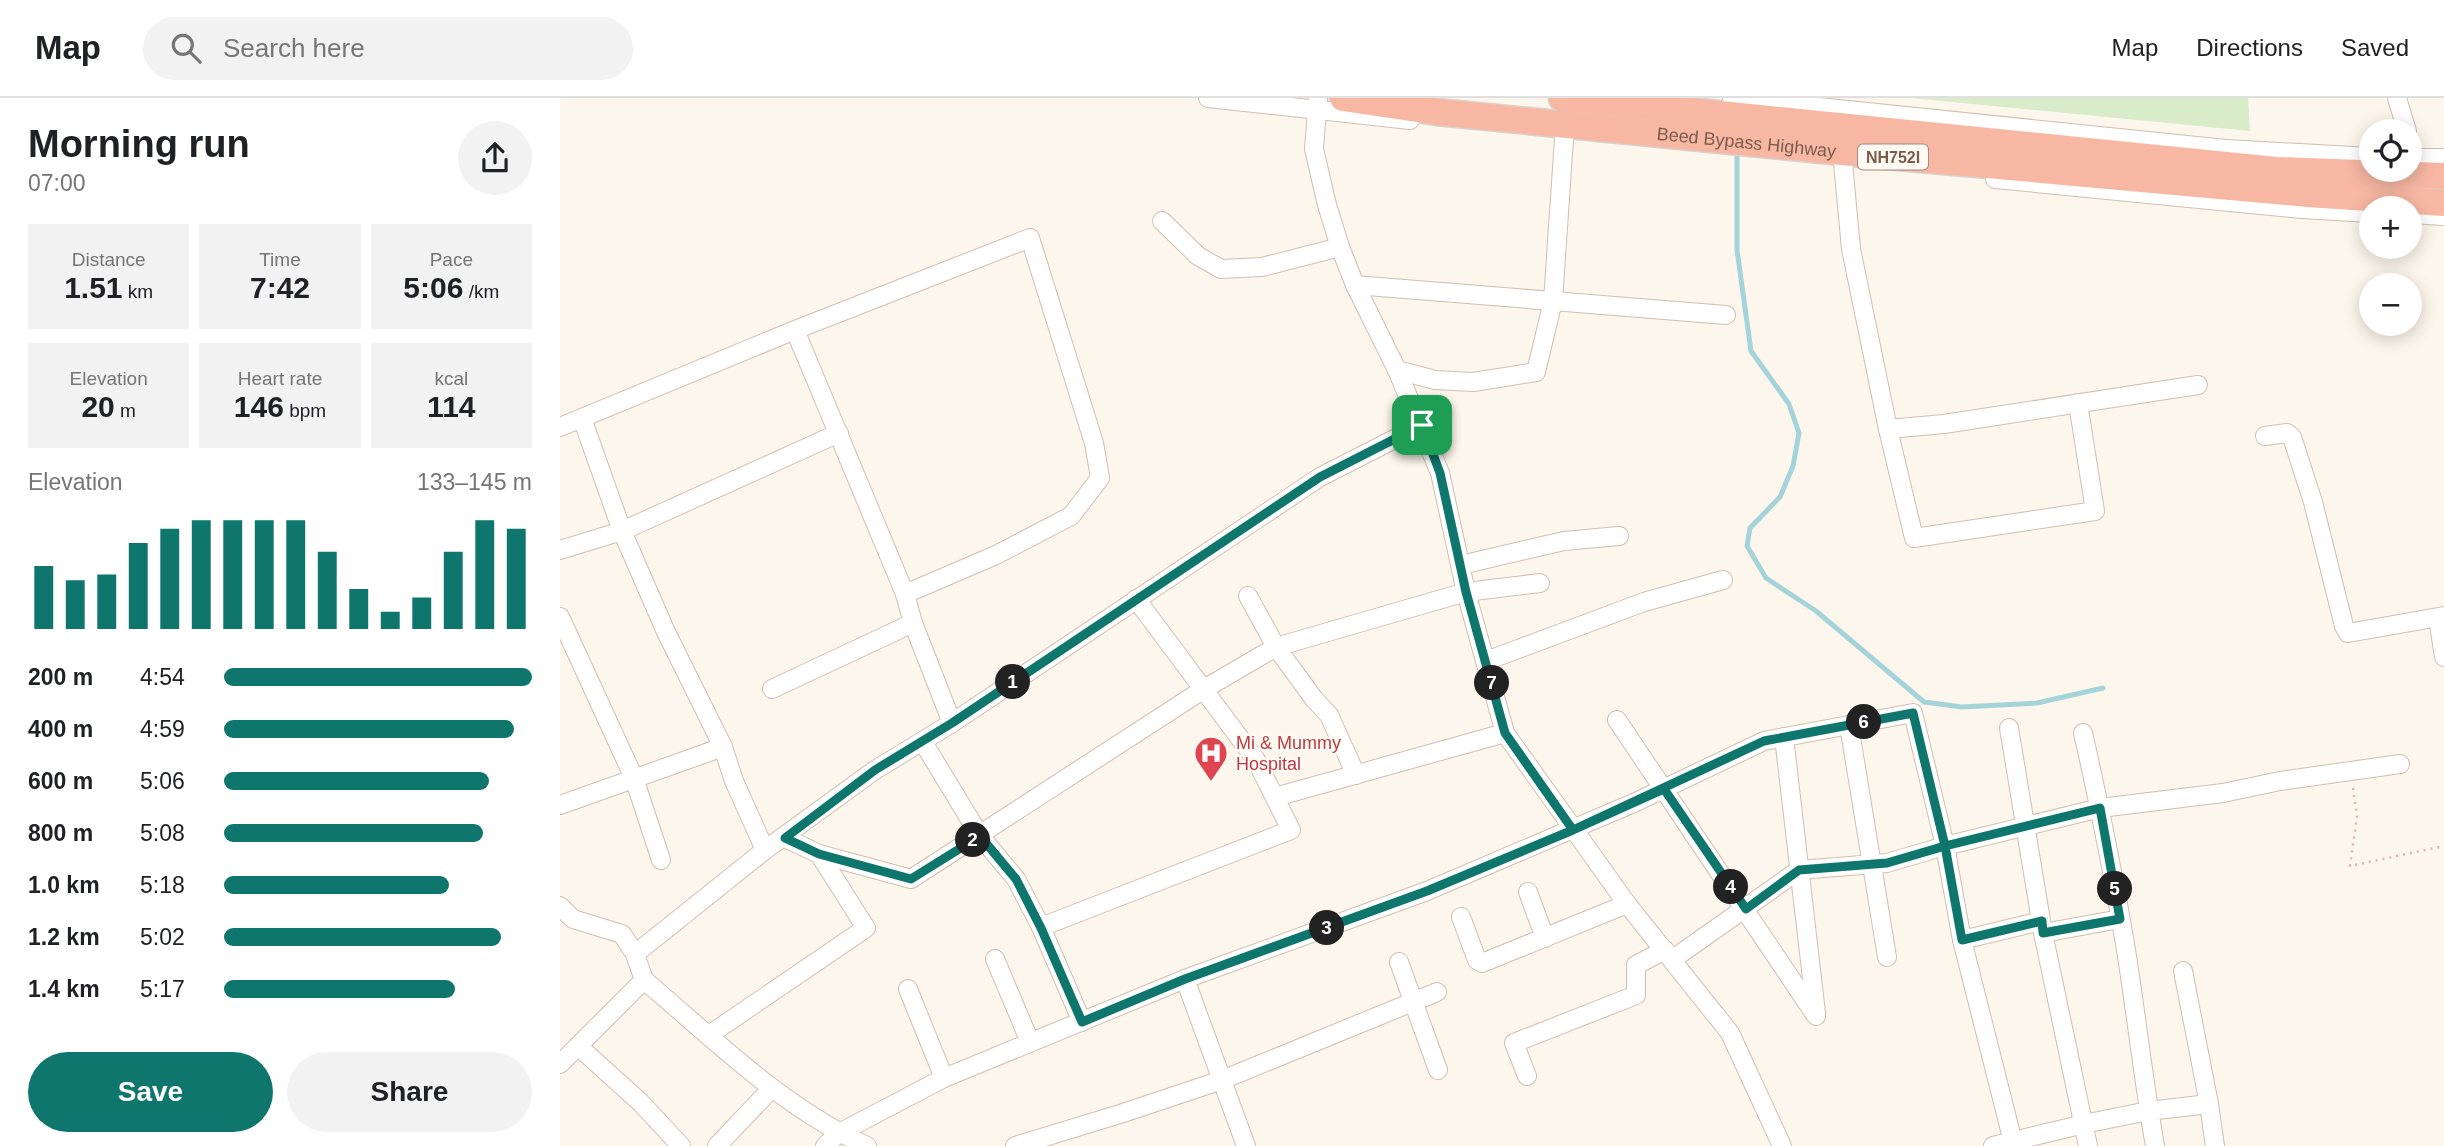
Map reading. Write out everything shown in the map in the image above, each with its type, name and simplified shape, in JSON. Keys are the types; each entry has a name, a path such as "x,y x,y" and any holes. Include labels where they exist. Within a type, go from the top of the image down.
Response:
{"highway":[{"name":"Beed Bypass Highway","path":"1343,98 1565,131 1843,158 2029,156 2444,176"},
{"name":"Beed Bypass Highway","path":"1562,98 1696,105 1879,121 2029,156 2444,203"}],"street":[{"path":"1208,98 1317,104 1565,131 1553,301 1536,372 1473,382 1435,380 1397,370"},
{"path":"1732,98 1879,121"},
{"path":"2397,98 2403,119"},
{"path":"1317,104 1314,149 1340,247 1355,285 1422,425 1440,473 1466,592 1505,733 1627,904 1730,1033 1782,1146"},
{"path":"2029,156 2226,149 2359,156"},
{"path":"2029,156 2302,209 2359,212"},
{"path":"1843,158 1851,249 1888,429 1914,538 2095,511 2078,403"},
{"path":"2422,158 2444,158"},
{"path":"2422,215 2444,216"},
{"path":"1162,221 1198,257 1222,269 1262,267 1340,247"},
{"path":"560,427 795,330 1030,238 1094,443 1100,478 1071,516 996,555 905,594"},
{"path":"1355,285 1726,315"},
{"path":"795,330 905,594 913,623 952,723"},
{"path":"1888,429 1944,424 2198,385"},
{"path":"582,418 622,531 666,632 723,747 734,781 765,850"},
{"path":"635,954 765,850 875,770 952,723 1320,477 1422,425"},
{"path":"560,550 622,531 839,433"},
{"path":"2265,436 2287,433 2292,437 2313,502 2344,626 2348,632 2441,617 2444,657"},
{"path":"1461,565 1564,541 1619,536"},
{"path":"1486,661 1644,602 1723,580"},
{"path":"785,838 819,854 911,879 1204,689 1276,647 1466,592 1540,583"},
{"path":"1248,596 1276,647 1329,715 1356,775"},
{"path":"1041,928 1291,830 1256,760 1136,599"},
{"path":"560,617 568,654 634,778 661,860"},
{"path":"772,689 913,623"},
{"path":"825,1146 839,1133 944,1079 1185,979 1427,891 1573,830 1764,741 1913,713 1945,846 1962,940 2014,1144"},
{"path":"1617,720 1816,1016 1784,737"},
{"path":"1849,725 1887,957"},
{"path":"2009,728 2042,927 2088,1146"},
{"path":"1275,797 1505,733"},
{"path":"2083,733 2120,919 2155,1146"},
{"path":"923,742 980,836 1016,879 1041,928 1082,1022"},
{"path":"560,805 723,747"},
{"path":"1527,1076 1514,1043 1636,995 1636,965 1669,955 1746,909 1799,870 1887,863 2100,808 2223,793 2280,781 2400,764"},
{"path":"709,1035 866,928 819,854"},
{"path":"1528,892 1545,939"},
{"path":"1461,917 1477,960 1482,963 1627,904"},
{"path":"560,906 573,919 622,934 635,954 643,981 772,1088 839,1133 867,1146"},
{"path":"1962,940 2042,927 2120,919"},
{"path":"995,959 1030,1042"},
{"path":"1399,962 1438,1070"},
{"path":"2183,971 2215,1146"},
{"path":"1185,979 1246,1146"},
{"path":"560,1064 643,981"},
{"path":"908,989 944,1079"},
{"path":"1026,1144 1222,1080 1437,992"},
{"path":"578,1046 640,1102 681,1146"},
{"path":"718,1146 772,1088"},
{"path":"1993,1146 2014,1144 2084,1124 2148,1111 2209,1104"}],"path":[{"path":"2347,772 2354,792 2357,816 2350,866 2444,846"}],"green space":[{"path":"1911,98 2248,98 2250,131"}],"waterway":[{"path":"1737,157 1737,250 1751,351 1789,404 1799,433 1793,466 1780,497 1750,528 1747,546 1766,578 1816,611 1924,702 1962,707 2037,703 2103,688"}],"place":[{"name":"Mi & Mummy Hospital","path":"1211,783"}],"route":[{"path":"1422,425 1320,477 952,723 875,770 785,838 819,854 911,879 980,836 1016,879 1041,928 1082,1022 1185,979 1427,891 1573,830 1636,802 1664,789 1746,909 1799,870 1887,863 1945,846 2100,808 2120,919 2043,933 2042,921 1962,940 1945,846 1913,713 1764,741 1573,830 1505,733 1466,592 1440,473 1422,425"}]}
